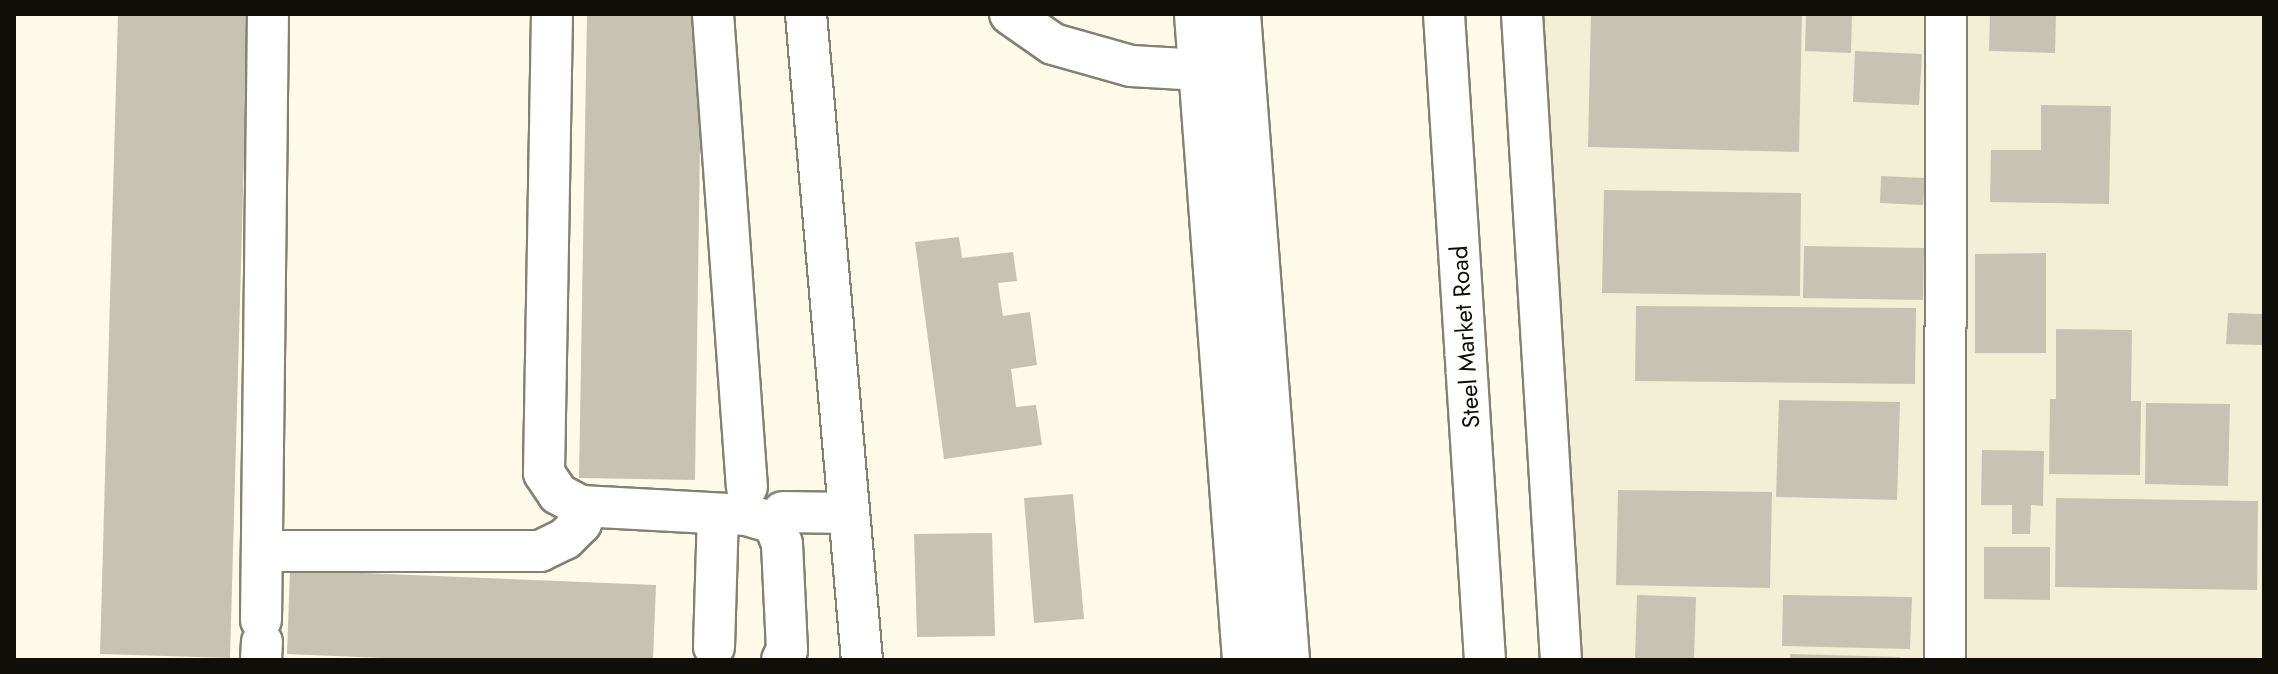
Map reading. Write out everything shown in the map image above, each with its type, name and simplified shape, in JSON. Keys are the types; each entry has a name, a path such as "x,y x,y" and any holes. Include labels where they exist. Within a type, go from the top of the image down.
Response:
{"highway":[{"path":"1197,14 1245,660"},
{"path":"1238,14 1287,660"}],"street":[{"path":"261,641 268,14"},
{"path":"552,14 544,473 558,494 581,506 747,515 774,523 782,544 787,650 782,660"},
{"path":"713,14 747,487"},
{"path":"806,14 862,660"},
{"path":"1010,14 1053,44 1066,48 1131,66 1201,70"},
{"name":"Steel Market Road","path":"1444,14 1485,660"},
{"path":"1522,14 1561,660"},
{"path":"1945,660 1946,14"},
{"path":"262,551 540,551 565,539 581,523 581,506"},
{"path":"783,512 849,513"},
{"path":"714,647 718,514"}],"shaded area":[{"path":"1535,14 2264,14 2264,660 1579,660"}],"building":[{"path":"118,14 248,14 230,658 100,654"},
{"path":"587,14 702,14 695,480 579,478"},
{"path":"1591,14 1802,14 1799,152 1588,147"},
{"path":"1806,14 1852,14 1851,53 1805,51"},
{"path":"1990,14 2056,14 2055,53 1989,51"},
{"path":"1855,51 1922,54 1919,105 1853,102"},
{"path":"2041,105 2111,106 2109,204 1990,202 1991,150 2041,150"},
{"path":"1881,176 1925,178 1923,205 1880,203"},
{"path":"1604,190 1801,193 1800,296 1602,293"},
{"path":"959,237 962,258 1013,252 1017,281 998,283 1003,316 1030,312 1037,365 1011,369 1016,407 1036,405 1042,445 944,459 915,242"},
{"path":"1804,246 1924,248 1923,300 1803,298"},
{"path":"2046,253 2046,353 1975,353 1975,254"},
{"path":"1636,306 1916,308 1915,384 1635,381"},
{"path":"2228,313 2264,314 2264,345 2226,344"},
{"path":"2056,329 2132,330 2131,401 2141,401 2140,475 2049,474 2050,399 2056,399"},
{"path":"1779,400 1900,402 1897,500 1776,497"},
{"path":"2146,403 2230,404 2228,486 2145,484"},
{"path":"1982,450 2044,451 2043,506 2031,505 2030,534 2012,534 2012,505 1981,505"},
{"path":"1618,490 1772,492 1770,588 1616,585"},
{"path":"1073,494 1084,619 1034,623 1024,498"},
{"path":"2056,498 2258,501 2257,590 2055,587"},
{"path":"992,533 995,636 917,637 914,534"},
{"path":"1984,547 2050,547 2050,600 1984,599"},
{"path":"290,570 656,585 653,660 429,660 287,654"},
{"path":"1637,595 1696,597 1694,660 1635,660"},
{"path":"1783,595 1912,597 1910,649 1782,646"},
{"path":"1790,654 1900,657 1900,660 1790,660"}]}
